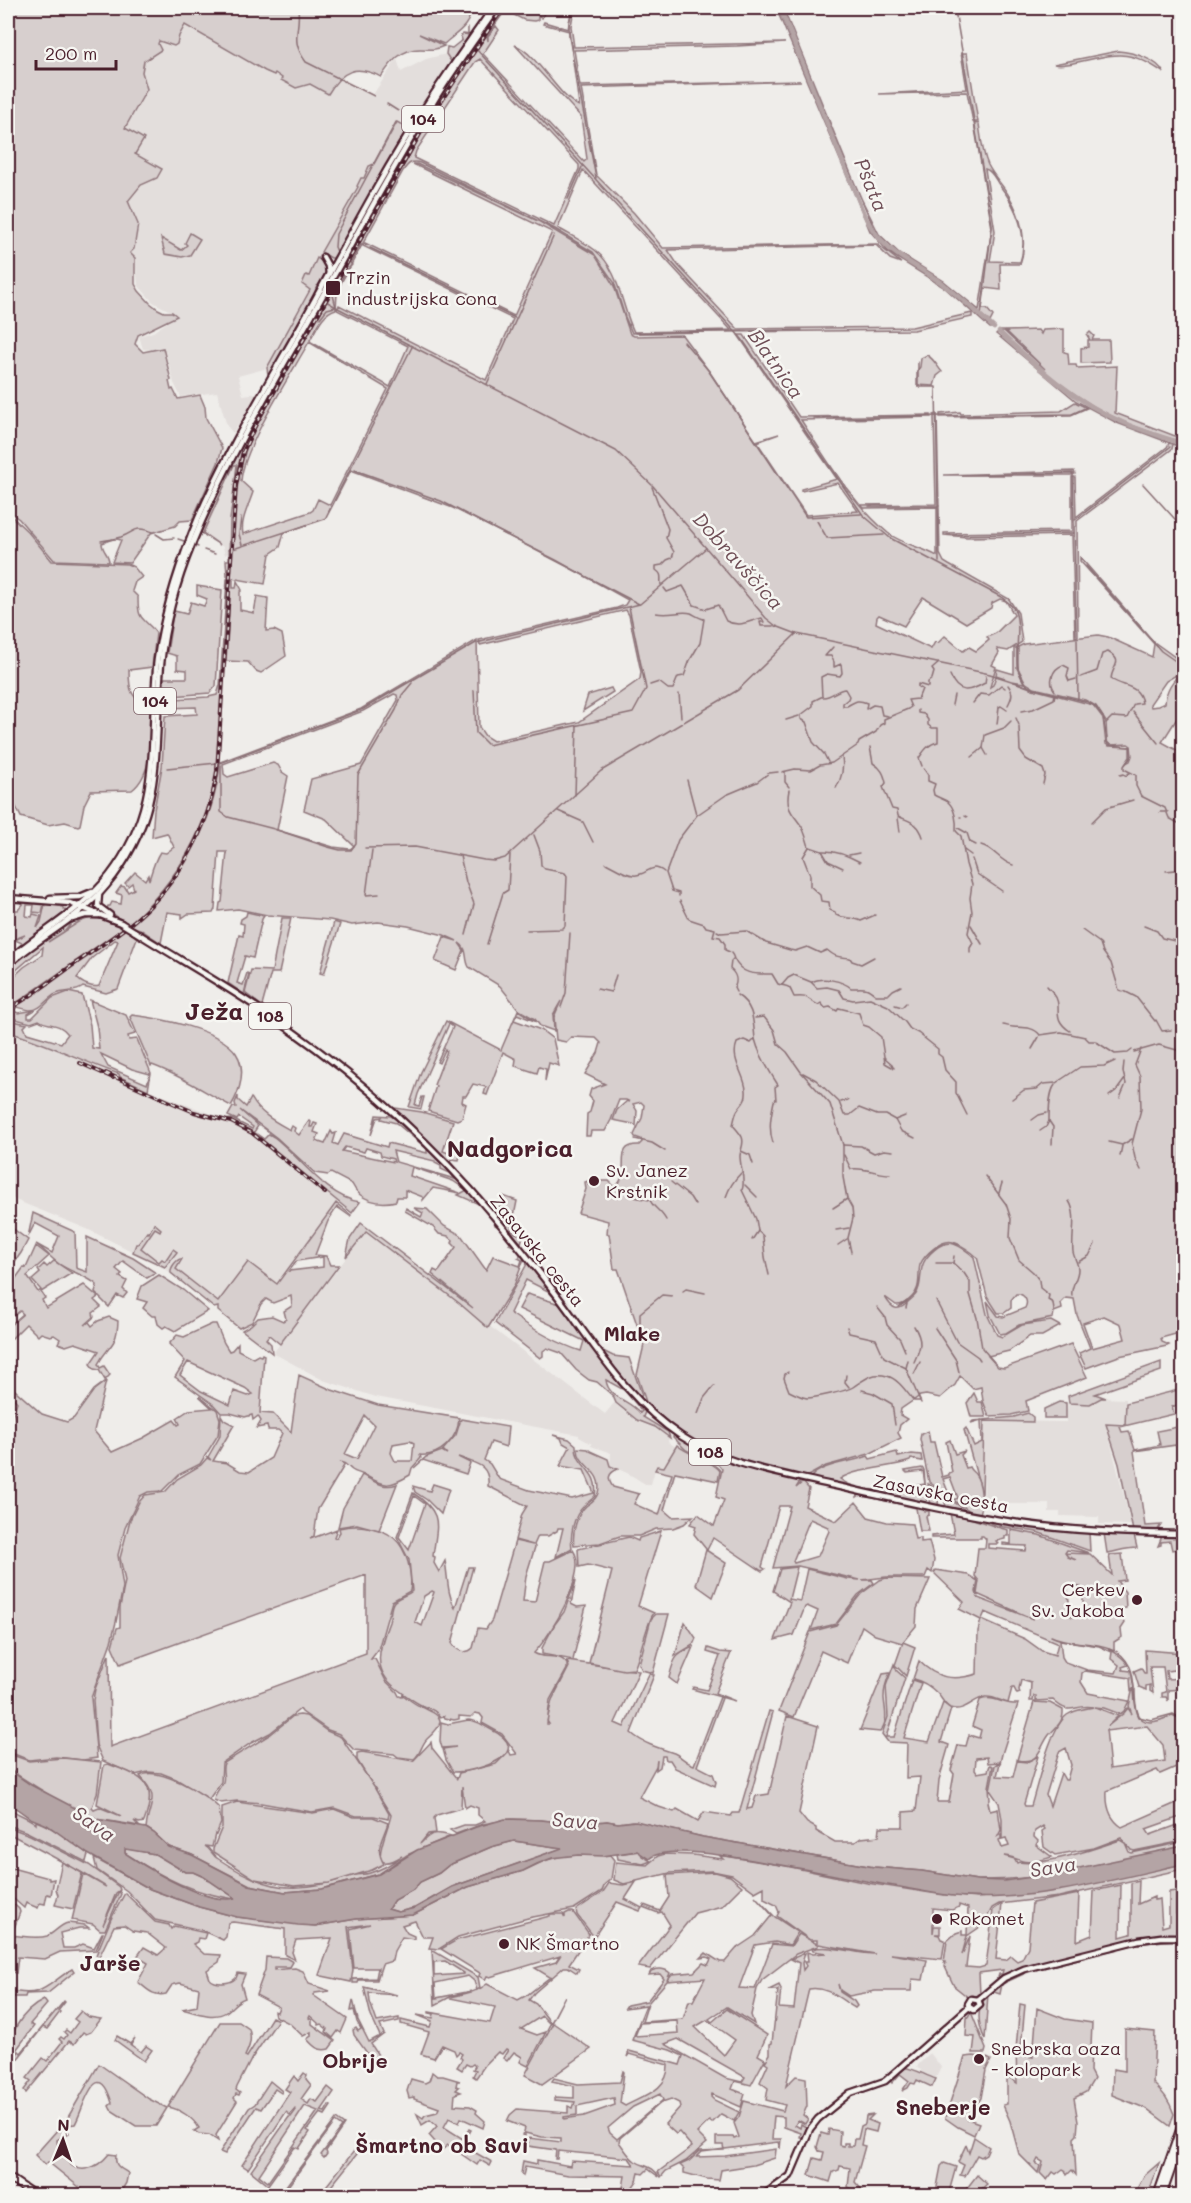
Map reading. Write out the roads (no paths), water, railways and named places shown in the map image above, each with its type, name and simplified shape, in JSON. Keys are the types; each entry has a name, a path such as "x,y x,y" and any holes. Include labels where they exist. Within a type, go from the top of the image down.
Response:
{"highway":[{"path":"1157,2196 1184,2118"},
{"path":"1162,2196 1184,2133"},
{"path":"8,2178 36,2196"},
{"path":"8,2182 29,2196"}],"main road":[{"name":"104","path":"8,960 83,906 117,865 130,843 145,804 151,774 156,671 165,614 178,570 219,478 328,276 415,123 495,8"},
{"name":"104","path":"8,965 99,894 135,842 150,802 157,763 160,679 167,622 175,591 219,478 418,127 495,8"},
{"path":"323,257 329,268 328,276"},
{"path":"8,897 52,899 82,897 99,887"},
{"path":"99,894 98,906 108,916"},
{"path":"52,899 65,906 67,911 65,917"},
{"name":"Zasavska cesta","path":"52,899 83,906 108,916 134,931 274,1019 349,1075 394,1113 461,1179 498,1221 638,1401 673,1430 696,1445 747,1465 982,1518 1074,1530 1184,1534"},
{"path":"59,926 81,916 108,916"},
{"path":"762,2196 792,2174 810,2129 818,2119 850,2093 885,2081 969,2007 971,1999 978,2000 1004,1978 1024,1969 1139,1940 1184,1937"},
{"path":"969,2007 978,2008 980,2003 978,2000"}],"water":[{"name":"Sava","path":"8,1769 31,1785 96,1819 146,1828 169,1847 192,1855 249,1885 285,1892 322,1889 379,1874 417,1850 476,1827 505,1819 578,1824 636,1821 703,1837 874,1867 922,1871 977,1880 1004,1881 1046,1875 1183,1846 1183,1864 1048,1892 1020,1896 967,1897 950,1896 743,1858 688,1852 658,1854 649,1859 637,1851 603,1856 578,1855 552,1858 523,1871 468,1887 413,1915 356,1919 315,1926 237,1917 199,1907 150,1889 88,1854 47,1825 30,1818 8,1801","holes":["514,1841 562,1848 452,1887 415,1908 398,1912 388,1909 393,1901 449,1865 491,1847","125,1849 155,1854 185,1872 193,1872 204,1877 235,1898 211,1897 182,1886 131,1857 125,1853"]}],"waterway":[{"path":"298,8 297,41 306,62 374,96"},
{"path":"573,8 569,22 569,37 596,178"},
{"name":"Pšata","path":"780,8 871,227 887,247 947,287 994,328"},
{"path":"952,8 956,16 992,225 981,316"},
{"name":"Blatnica","path":"468,27 468,40"},
{"name":"Blatnica","path":"477,50 742,339 863,515 890,538 1001,597 1012,606 1018,630 1018,669 1028,686"},
{"path":"387,104 398,111"},
{"name":"Dobravščica","path":"338,254 335,247 336,234 396,122"},
{"path":"568,199 582,167"},
{"path":"487,384 554,235"},
{"path":"351,262 361,244"},
{"path":"370,248 515,318"},
{"name":"Dobravščica","path":"349,261 352,265 346,271 333,295 336,307 616,451 653,486 766,618 776,626 797,634 990,674 1039,690 1088,702 1096,707 1103,717 1108,745 1131,747 1131,757 1124,769 1136,775 1136,786 1141,796 1165,808 1169,818 1178,823 1180,821 1179,811 1184,798"},
{"path":"314,294 317,286"},
{"path":"326,301 336,307"},
{"path":"320,318 327,309 335,307"},
{"path":"636,333 802,330"},
{"name":"Pšata","path":"999,332 1042,370 1088,404 1130,425 1184,444"},
{"path":"684,342 709,371 806,517 861,514"},
{"path":"233,549 325,519 412,347"},
{"path":"918,362 918,387 936,387 939,562"},
{"path":"813,418 1072,414 1085,408"},
{"path":"1075,520 1170,447"},
{"path":"355,470 441,501 639,604"},
{"path":"960,475 1073,473 1076,635"},
{"path":"1143,484 1184,529"},
{"path":"652,487 668,529 666,538 674,552 672,558 656,566 661,585"},
{"path":"869,506 939,506"},
{"path":"241,518 239,534 242,545"},
{"path":"817,521 827,538 884,535"},
{"path":"101,541 121,537 138,529 153,532"},
{"path":"947,535 1074,533"},
{"path":"156,534 164,539 174,538"},
{"path":"178,539 184,541"},
{"path":"220,763 363,709 476,643 640,604 706,548"},
{"path":"204,550 215,554"},
{"path":"1086,566 1161,651 1184,667"},
{"path":"664,588 667,592 683,586 694,605 706,609 718,605 726,621 731,623 744,623 762,618 764,622 760,622 761,626 774,626"},
{"path":"474,690 476,733 488,745 633,713 646,689 629,607"},
{"path":"650,685 659,682 668,689 673,689 678,677 684,676 700,643 704,619 687,612 656,613"},
{"path":"365,848 415,847 484,860 494,861 505,858 601,771 738,690 796,634"},
{"path":"1077,639 1078,698"},
{"path":"833,647 825,656 831,656 834,667 841,664 842,673 840,676 827,674 821,677 822,697 845,689 849,696 843,706 861,701 867,703 866,709 873,705 880,706 882,715 888,716"},
{"path":"1081,677 1097,671 1102,654 1108,652 1117,661 1111,679 1138,692 1142,703 1134,704 1127,718 1112,717 1106,723"},
{"path":"782,772 795,769 811,770 820,765 832,763 858,745 859,742 876,732 884,723 884,719 911,707 908,700 918,699 922,689 918,687 918,684 928,687 928,682 932,679 934,672 932,669 939,663"},
{"path":"1055,691 1052,680 1059,667 1063,665 1069,668 1067,676 1069,681 1076,679"},
{"path":"950,675 957,686 965,690 985,683 986,676"},
{"path":"221,765 221,812 228,817 328,847 351,850 356,843 358,775 396,710 402,695 412,683"},
{"path":"973,703 980,694 989,695 1001,685 1005,688"},
{"path":"1008,685 1012,695 1008,705"},
{"path":"679,694 681,717"},
{"path":"1022,711 1033,709 1054,699 1055,694"},
{"path":"952,705 954,695"},
{"path":"821,697 813,701 813,706 801,715 801,719 806,722 813,742 828,762"},
{"path":"997,724 999,707 1007,710"},
{"path":"918,710 918,713 924,714 928,725 938,728 938,742 929,746 919,758 922,766"},
{"path":"1133,712 1158,743"},
{"path":"786,720 799,716"},
{"path":"1016,718 1019,725"},
{"path":"972,757 983,748 985,735 1004,728 1011,721"},
{"path":"575,795 577,725"},
{"path":"1019,727 1020,751 1026,759 1043,769 1045,775 1043,784"},
{"path":"870,747 873,763 884,776 886,783 883,787 892,809 897,810 898,816 916,825 923,837"},
{"path":"983,748 987,755"},
{"path":"836,788 842,773 842,757"},
{"path":"167,768 217,763"},
{"path":"924,769 928,775 928,781 935,784 934,795 948,802 952,808 956,819 956,831 961,836 972,884 970,898 972,912 968,933 973,943 970,953"},
{"path":"679,896 679,893 672,891 666,873 678,840 697,815 726,795 757,782 769,773 778,772"},
{"path":"785,772 785,782 789,787"},
{"path":"1120,775 1126,776 1129,773"},
{"path":"687,780 696,814"},
{"path":"789,790 789,807 802,827 809,847 803,857 810,875 810,886 820,895 821,901 829,902 830,910 836,915 861,921 875,915"},
{"path":"1092,822 1106,808 1133,800"},
{"path":"558,811 583,822 593,842"},
{"name":"Dobravščica","path":"1160,812 1168,812"},
{"path":"898,818 900,832"},
{"path":"958,828 967,833 970,842 976,845"},
{"path":"527,930 562,929 565,926 567,876 565,873 545,869 541,865 540,851 534,835"},
{"path":"981,845 1013,865"},
{"path":"810,847 822,851 828,861 843,868"},
{"path":"372,850 366,895 379,894"},
{"path":"964,850 971,855"},
{"path":"822,851 832,851 860,862"},
{"path":"849,855 859,853"},
{"path":"487,944 503,893 508,890 510,855"},
{"path":"460,856 474,904 466,935"},
{"path":"972,859 977,874 1002,891"},
{"path":"606,863 633,875 655,868 664,872"},
{"path":"1166,871 1184,869"},
{"path":"680,901 689,919 715,929 713,936 720,937 725,944 725,950 731,953 741,969 750,973 772,974 778,984 790,988 794,997 805,997 818,1005 821,1003 825,1008 830,1007 837,1011 839,1008 859,1013 863,1025 881,1037 885,1063 892,1067"},
{"path":"971,925 982,944"},
{"path":"1144,926 1157,931 1162,938 1179,942 1184,940"},
{"path":"1082,930 1100,943 1111,963 1119,990 1122,991"},
{"path":"717,931 721,933 746,931 766,943 790,950 795,951 807,947 820,953 827,950 836,956 850,958 861,964 874,957"},
{"path":"561,1007 566,993 570,933"},
{"path":"733,959 730,969 736,978 734,988 736,992"},
{"path":"597,989 611,992 616,975"},
{"path":"782,985 794,975 811,982 817,988 827,987 839,990 844,998 853,1000 870,998 888,1006 910,1029 938,1049 945,1070 956,1082 956,1093 967,1115"},
{"path":"812,982 821,979 832,980 851,988 867,989 876,995 888,995 901,986"},
{"path":"1047,986 1058,1003 1060,1021 1070,1031"},
{"path":"1124,991 1136,997 1156,1020 1162,1031 1171,1030"},
{"path":"737,995 750,1009 755,1039 751,1043 744,1040 737,1043 735,1049 746,1094 745,1100 736,1113 733,1125 743,1140 740,1156 742,1190 756,1219 758,1231 763,1236 769,1275"},
{"path":"895,1005 902,1007 906,1003"},
{"path":"755,1018 764,1017 774,1030 778,1044 830,1104 843,1145 843,1177 847,1199 852,1208 853,1218 848,1238 851,1252"},
{"path":"1003,1025 1031,1029 1040,1035 1061,1032 1085,1037 1115,1054 1128,1053 1132,1050"},
{"path":"1032,1049 1039,1037"},
{"path":"755,1039 778,1085 775,1087 776,1100 770,1122 773,1143"},
{"path":"1134,1052 1159,1045 1184,1052"},
{"path":"1141,1049 1135,1065 1140,1076 1141,1109 1132,1144 1141,1170"},
{"path":"885,1058 894,1068"},
{"path":"1012,1099 1024,1090 1037,1089 1043,1084 1056,1083 1080,1067 1104,1066 1115,1061"},
{"path":"1120,1098 1126,1084 1123,1072 1124,1062"},
{"path":"803,1073 816,1080 839,1102 844,1115 850,1115 859,1108 877,1115 886,1115 895,1120 901,1131 915,1138"},
{"path":"1109,1096 1125,1079"},
{"path":"1052,1144 1053,1127 1049,1121 1049,1107 1055,1085"},
{"path":"841,1102 848,1100"},
{"path":"1032,1120 1047,1113"},
{"path":"895,1120 905,1116"},
{"path":"1040,1131 1049,1121"},
{"path":"635,1139 652,1143 665,1151"},
{"path":"1109,1142 1122,1145 1132,1139"},
{"path":"1180,1163 1184,1140"},
{"path":"843,1145 861,1146 874,1153 884,1150 893,1151"},
{"path":"1120,1156 1122,1146"},
{"path":"741,1151 750,1155 753,1164"},
{"path":"844,1155 851,1169 890,1174"},
{"path":"726,1197 732,1184 741,1173"},
{"path":"985,1176 1006,1204 1011,1219 1010,1238 1019,1260 1039,1280 1040,1288 1049,1295 1048,1300 1053,1303 1054,1311"},
{"path":"671,1182 690,1197 695,1205"},
{"path":"999,1193 1002,1183"},
{"path":"745,1185 757,1197"},
{"path":"634,1197 650,1200 666,1220"},
{"path":"833,1208 847,1199"},
{"path":"1069,1201 1074,1219 1073,1252 1078,1269 1072,1296"},
{"path":"836,1230 849,1228"},
{"path":"752,1240 758,1231"},
{"path":"838,1245 847,1239"},
{"path":"1078,1262 1089,1256 1095,1244"},
{"path":"953,1263 954,1256"},
{"path":"936,1263 953,1263 970,1282 970,1294 982,1348 994,1362"},
{"path":"683,1291 686,1289 705,1293"},
{"path":"640,1332 640,1313 662,1295 672,1296"},
{"path":"899,1307 907,1301"},
{"path":"936,1301 957,1342 980,1360"},
{"path":"906,1308 907,1304"},
{"path":"877,1307 885,1317 887,1325 900,1339 905,1351"},
{"path":"914,1326 920,1344 914,1362"},
{"path":"847,1327 849,1333 876,1339 884,1357 906,1368 921,1403"},
{"path":"935,1328 956,1360 959,1372"},
{"path":"906,1368 908,1360"},
{"path":"914,1374 920,1362"},
{"path":"788,1372 784,1378 789,1391 805,1398 844,1390 869,1377 882,1375 895,1380 914,1401 920,1401"},
{"path":"846,1375 845,1382 849,1387"},
{"path":"698,1414 704,1398 713,1387"},
{"path":"862,1390 873,1393 892,1404 895,1425"},
{"path":"1051,1636 1115,1650 1130,1667 1135,1705 1139,1717 1151,1720 1173,1714 1184,1720"}],"railway":[{"path":"8,1009 114,937 135,920 166,889 190,853 207,813 217,771 236,485 243,452 256,424 424,127 503,8"},
{"path":"80,1063 113,1078"},
{"path":"106,1073 194,1112 231,1122 252,1133 325,1193"}],"place":[{"name":"Trzin industrijska cona","path":"333,288"},
{"name":"Sv. Janez Krstnik","path":"594,1181"},
{"name":"Cerkev Sv. Jakoba","path":"1137,1600"},
{"name":"Rokomet","path":"937,1919"},
{"name":"NK Šmartno","path":"504,1944"},
{"name":"Snebrska oaza - kolopark","path":"979,2059"}],"district":[{"name":"Ježa","path":"214,1012"},
{"name":"Nadgorica","path":"510,1149"},
{"name":"Mlake","path":"632,1334"},
{"name":"Jarše","path":"110,1964"},
{"name":"Obrije","path":"355,2061"},
{"name":"Sneberje","path":"943,2108"},
{"name":"Šmartno ob Savi","path":"442,2146"}]}
